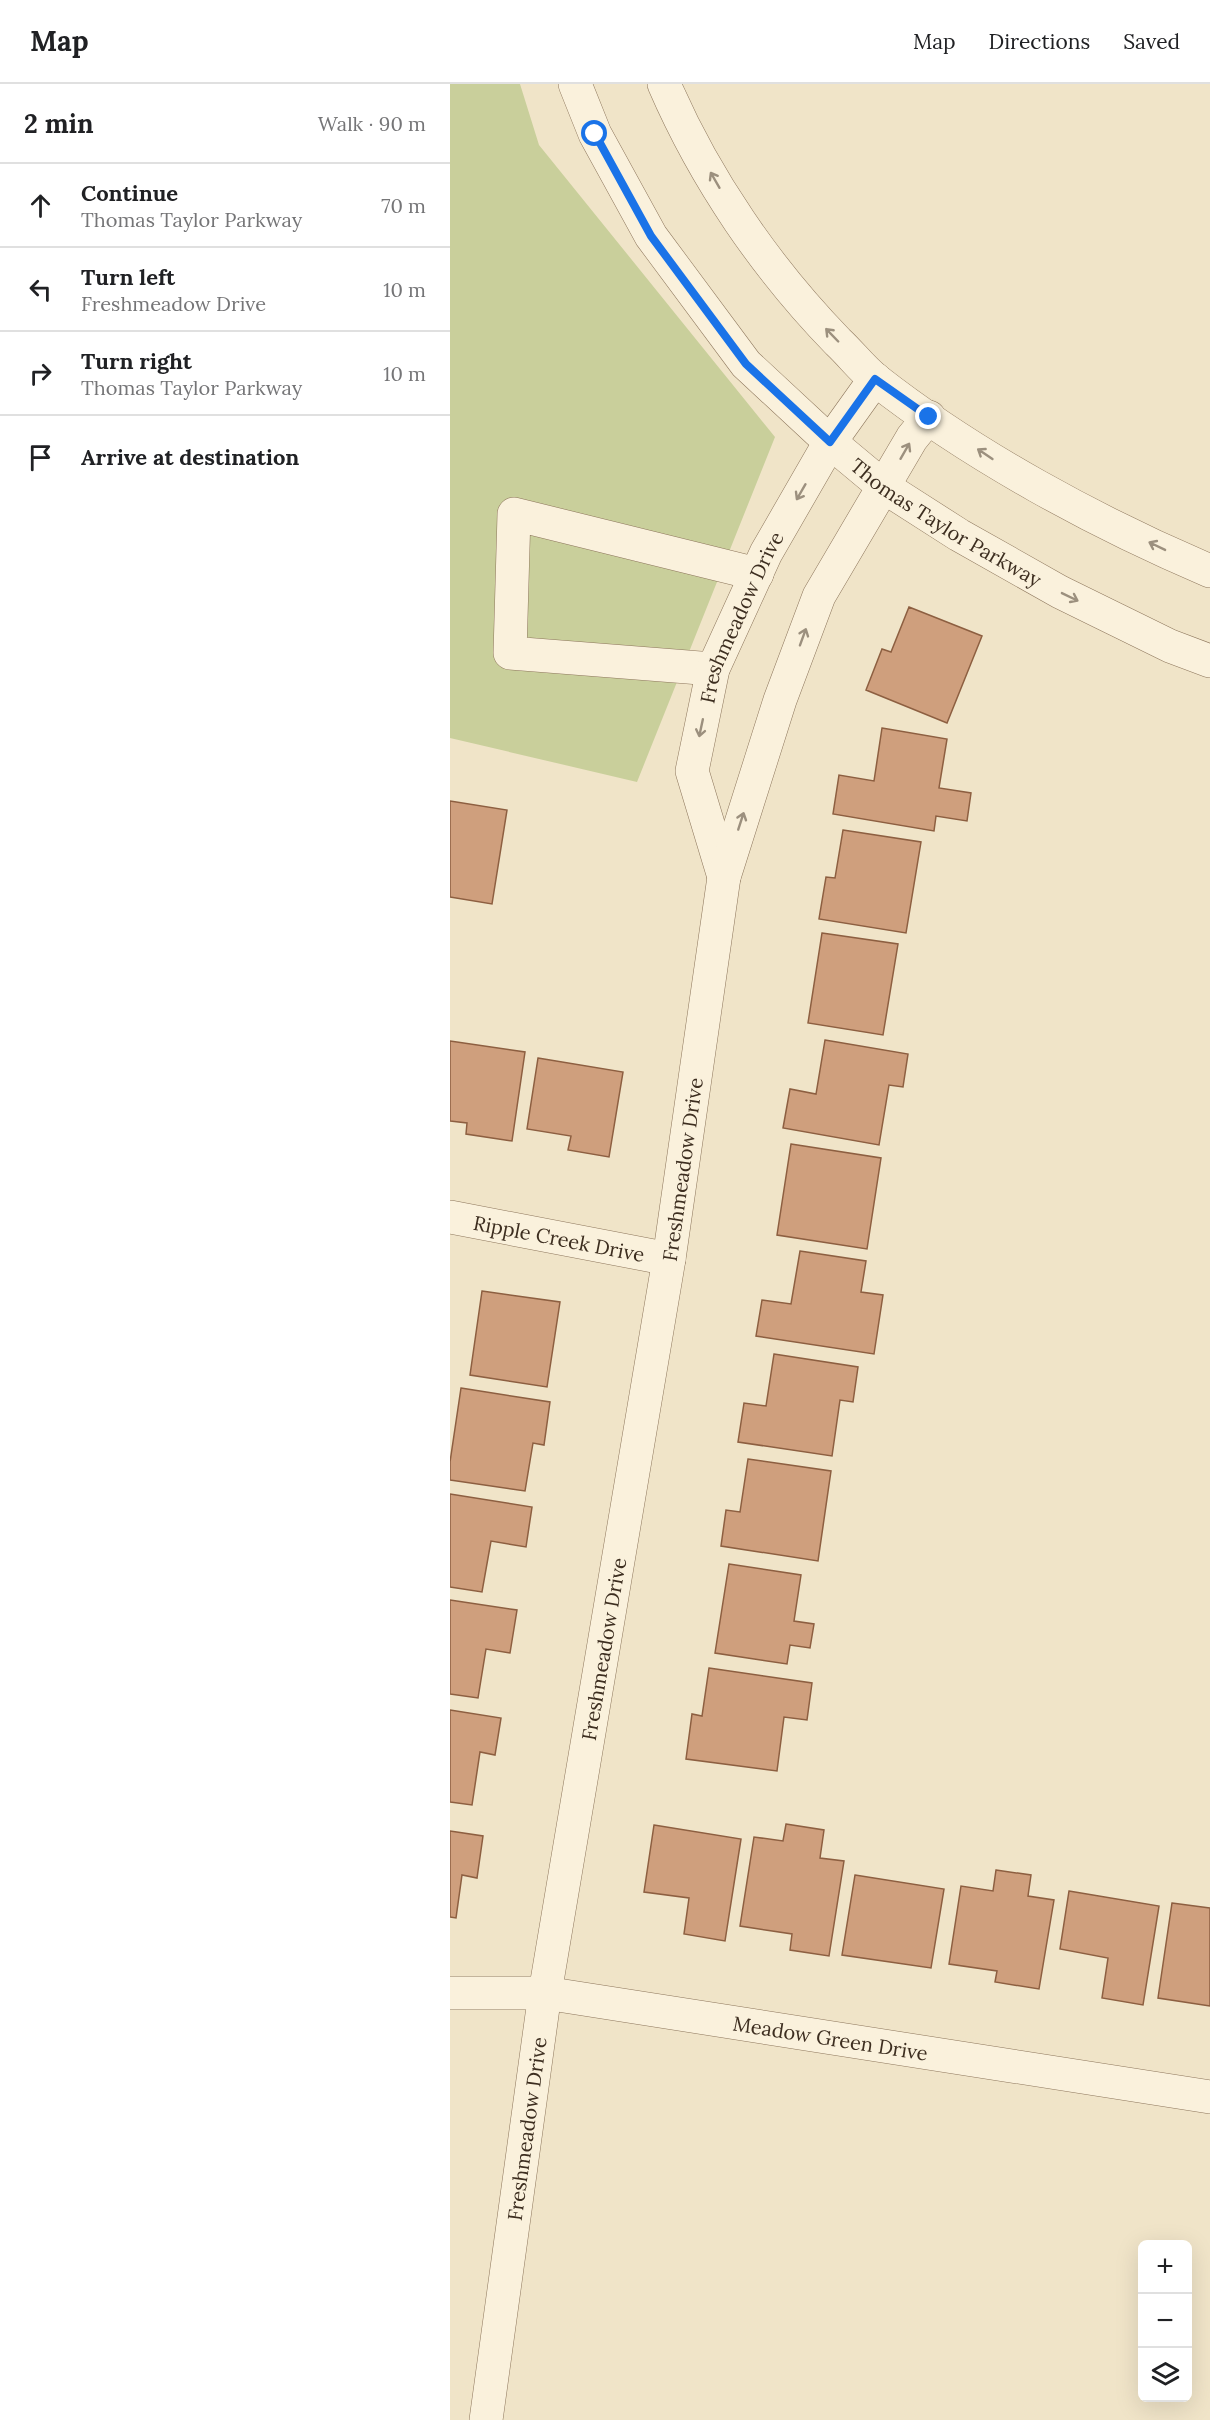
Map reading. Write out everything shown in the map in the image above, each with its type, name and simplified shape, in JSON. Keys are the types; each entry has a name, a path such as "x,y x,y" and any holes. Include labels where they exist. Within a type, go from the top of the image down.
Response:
{"street":[{"name":"Thomas Taylor Parkway","path":"575,84 595,134 651,236 746,364 830,442 884,487 959,536 1060,592 1170,646 1210,662"},
{"path":"664,84 676,111 735,214 807,310 875,379 929,417 1025,477 1093,515 1210,571"},
{"name":"Freshmeadow Drive","path":"723,877 692,771 713,669 756,574 830,442 875,379"},
{"name":"Freshmeadow Drive","path":"486,2420 545,1993 669,1259 723,877 780,700 819,596 912,438 929,417"},
{"path":"713,669 510,653 514,514 756,574"},
{"name":"Ripple Creek Drive","path":"450,1217 669,1259"},
{"name":"Meadow Green Drive","path":"450,1994 545,1993 1210,2097"}],"green space":[{"path":"450,84 520,84 539,145 775,437 637,782 450,738"}],"building":[{"path":"909,607 982,636 947,723 866,690 882,649 891,652"},
{"path":"882,728 947,739 939,788 971,793 967,821 936,816 934,831 833,814 839,775 874,781"},
{"path":"450,801 507,810 492,904 450,897"},
{"path":"843,830 921,842 906,933 819,919 826,877 835,878"},
{"path":"822,933 898,944 883,1035 808,1023"},
{"path":"825,1040 908,1054 903,1087 889,1085 879,1145 783,1128 790,1089 816,1094"},
{"path":"450,1041 525,1052 512,1141 466,1134 467,1123 450,1121"},
{"path":"538,1058 623,1072 609,1157 568,1150 571,1136 527,1129"},
{"path":"791,1144 881,1158 867,1249 777,1235"},
{"path":"800,1251 866,1261 861,1292 883,1295 874,1354 756,1336 762,1300 791,1304"},
{"path":"482,1291 560,1302 547,1387 470,1375"},
{"path":"774,1354 858,1367 853,1402 840,1400 832,1456 738,1442 744,1403 766,1406"},
{"path":"461,1388 550,1402 544,1445 533,1443 525,1491 450,1480 450,1462"},
{"path":"748,1459 831,1471 818,1561 721,1546 726,1510 740,1512"},
{"path":"450,1494 532,1507 526,1547 491,1541 482,1592 450,1587"},
{"path":"729,1564 801,1575 794,1621 814,1624 810,1648 790,1645 787,1664 715,1653"},
{"path":"450,1600 517,1610 510,1653 486,1649 478,1698 450,1694"},
{"path":"709,1668 812,1683 807,1720 784,1717 777,1771 686,1759 692,1714 702,1716"},
{"path":"450,1710 501,1718 495,1755 480,1752 472,1805 450,1802"},
{"path":"786,1824 824,1830 820,1858 844,1861 829,1956 790,1950 792,1934 740,1926 754,1837 783,1841"},
{"path":"654,1825 741,1839 725,1941 684,1934 689,1898 644,1892"},
{"path":"450,1831 483,1836 477,1878 462,1875 456,1918 450,1917"},
{"path":"996,1870 1031,1875 1028,1896 1054,1900 1039,1989 995,1982 997,1971 949,1964 961,1886 993,1891"},
{"path":"855,1875 944,1889 931,1968 842,1955"},
{"path":"1069,1891 1159,1906 1143,2005 1102,1998 1108,1958 1060,1949"},
{"path":"1172,1903 1210,1908 1210,2006 1158,1998"}],"route":[{"path":"595,134 651,236 746,364 830,442 875,379 929,417"}]}
